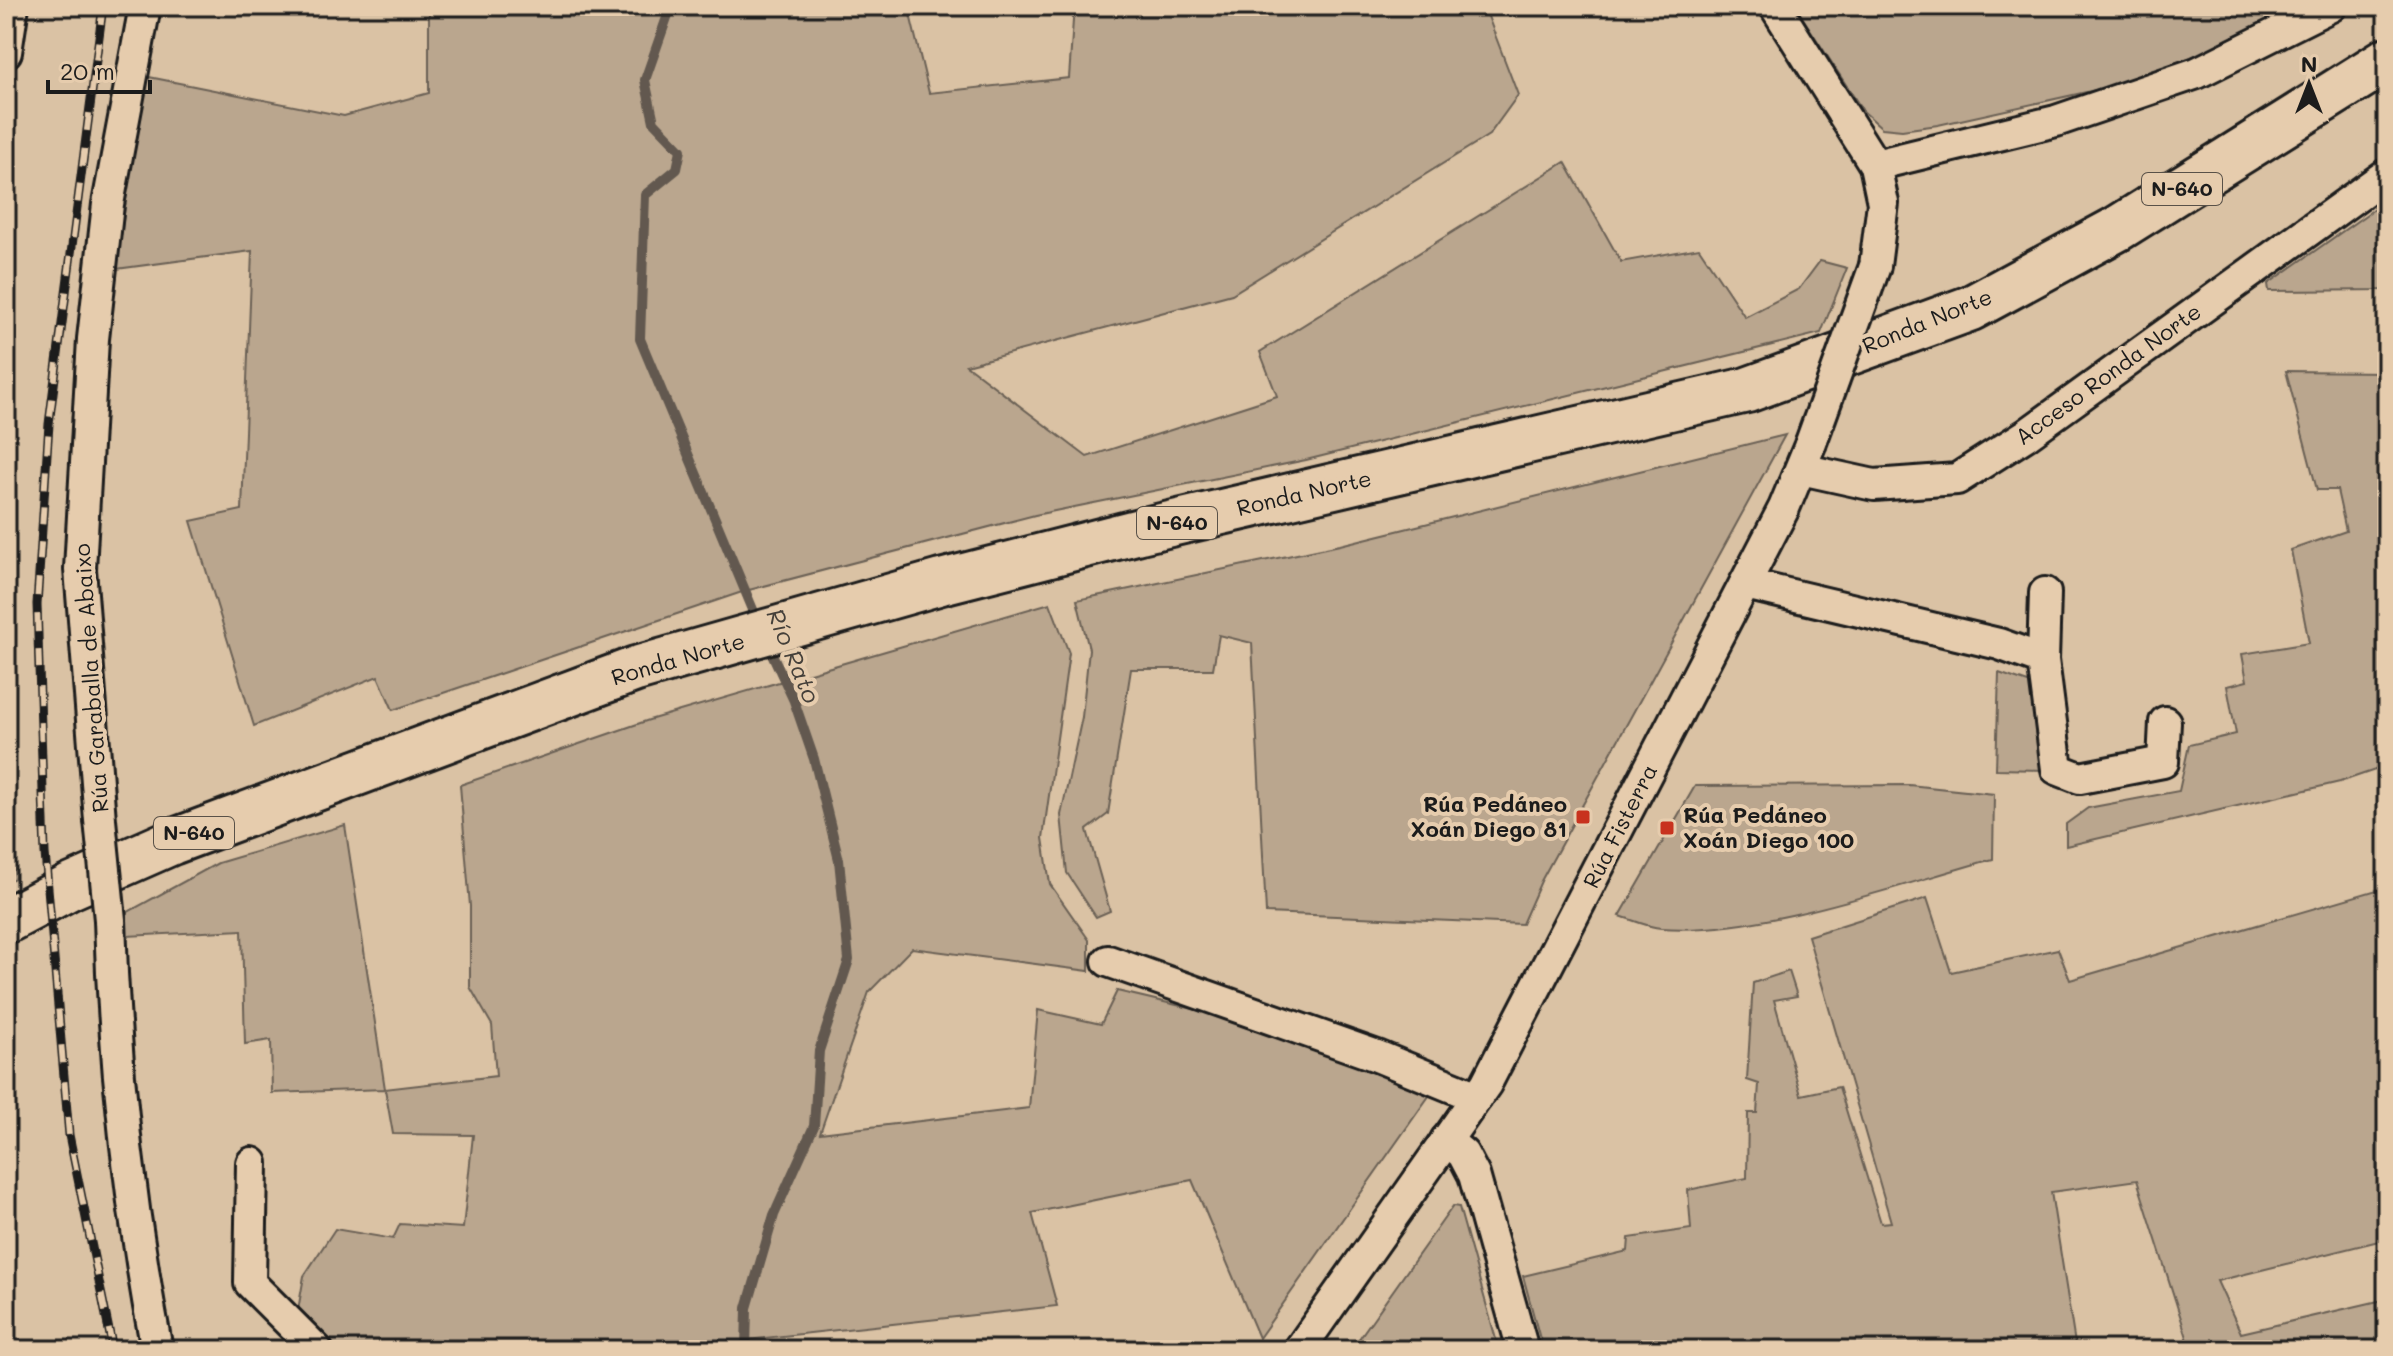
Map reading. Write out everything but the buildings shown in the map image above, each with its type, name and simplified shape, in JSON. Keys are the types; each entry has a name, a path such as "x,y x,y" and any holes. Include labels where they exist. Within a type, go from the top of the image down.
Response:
{"highway":[{"name":"Ronda Norte","path":"6,921 70,887 172,842 636,669 941,582 1124,535 1747,390 1971,308 2117,229 2387,60"}],"street":[{"path":"6,52 13,6"},
{"name":"Rúa Garaballa de Abaixo","path":"145,6 108,204 93,339 80,569 110,920 113,1036 142,1272 157,1350"},
{"path":"1775,6 1875,165 2056,121 2197,73 2331,6"},
{"name":"Rúa Fisterra","path":"1299,1350 1477,1097 1745,584 1805,457 1875,266 1883,203 1875,165"},
{"name":"Acceso Ronda Norte","path":"1805,457 1874,485 1957,479 2026,435 2387,174"},
{"path":"1745,584 1999,644 2043,660"},
{"path":"2045,593 2043,660 2057,769 2080,778 2163,762 2165,722"},
{"path":"1108,961 1391,1061 1477,1097"},
{"path":"1446,1140 1463,1154 1474,1175 1523,1350"},
{"path":"252,1163 250,1283 317,1350"}],"shaded area":[{"path":"429,6 908,6 929,93 1069,78 1074,6 1484,6 1518,95 1489,135 1232,294 966,365 1087,457 1277,396 1260,352 1565,162 1621,262 1699,248 1745,317 1799,289 1820,261 1847,268 1821,333 1306,460 1035,515 745,591 393,710 378,676 254,726 191,521 242,510 252,251 116,269 144,76 344,116 429,93"},
{"path":"1795,6 2295,6 2238,39 2118,85 1938,125 1902,130 1882,128 1863,111"},
{"path":"2387,200 2387,290 2269,291 2268,284"},
{"path":"2286,371 2387,372 2387,766 2340,782 2066,846 2066,824 2088,808 2179,791 2189,745 2236,734 2227,686 2247,681 2242,654 2309,643 2291,550 2346,531 2337,490 2317,490"},
{"path":"1785,435 1541,881 1522,924 1266,913 1252,643 1219,635 1213,669 1131,669 1108,814 1087,830 1110,911 1096,917 1067,873 1061,815 1082,717 1089,649 1077,600 1340,545"},
{"path":"1050,603 1069,653 1043,838 1050,884 1089,940 1089,971 912,948 869,992 820,1133 1029,1108 1038,1010 1101,1024 1117,991 1219,1015 1436,1086 1259,1338 1192,1180 1032,1213 1057,1306 747,1340 746,1350 332,1350 297,1316 304,1276 335,1229 393,1239 400,1224 463,1228 473,1135 393,1134 385,1089 496,1076 492,1025 470,987 470,906 460,785 649,720"},
{"path":"1999,673 2034,685 2047,770 1996,769"},
{"path":"6,772 15,878 6,882"},
{"path":"1909,785 1994,794 1993,859 1828,906 1741,924 1661,928 1620,916 1695,786"},
{"path":"345,825 385,1089 272,1093 271,1040 245,1044 242,930 127,936 126,913 218,863"},
{"path":"2387,887 2387,1239 2217,1281 2241,1333 2387,1299 2387,1350 2191,1350 2137,1180 2051,1192 2076,1350 1636,1350 1635,1343 1594,1350 1543,1350 1523,1276 1628,1251 1629,1238 1691,1229 1688,1190 1747,1178 1748,1113 1757,1113 1759,1084 1747,1080 1753,983 1789,971 1797,996 1774,1000 1801,1095 1839,1087 1881,1223 1891,1222 1808,936 1927,898 1951,972 2058,949 2070,980"},
{"path":"1453,1206 1459,1207 1499,1350 1351,1350"}],"waterway":[{"name":"Río Rato","path":"671,6 645,80 654,122 681,150 677,169 645,195 640,339 759,624"},
{"name":"Río Rato","path":"746,1350 747,1308 774,1215 814,1126 819,1051 849,960 839,860 814,759 794,701 767,643"}],"railway":[{"path":"103,6 49,424 37,604 45,853 69,1135 113,1350"}],"place":[{"name":"Rúa Pedáneo Xoán Diego 81","path":"1583,817"},
{"name":"Rúa Pedáneo Xoán Diego 100","path":"1667,828"}]}
